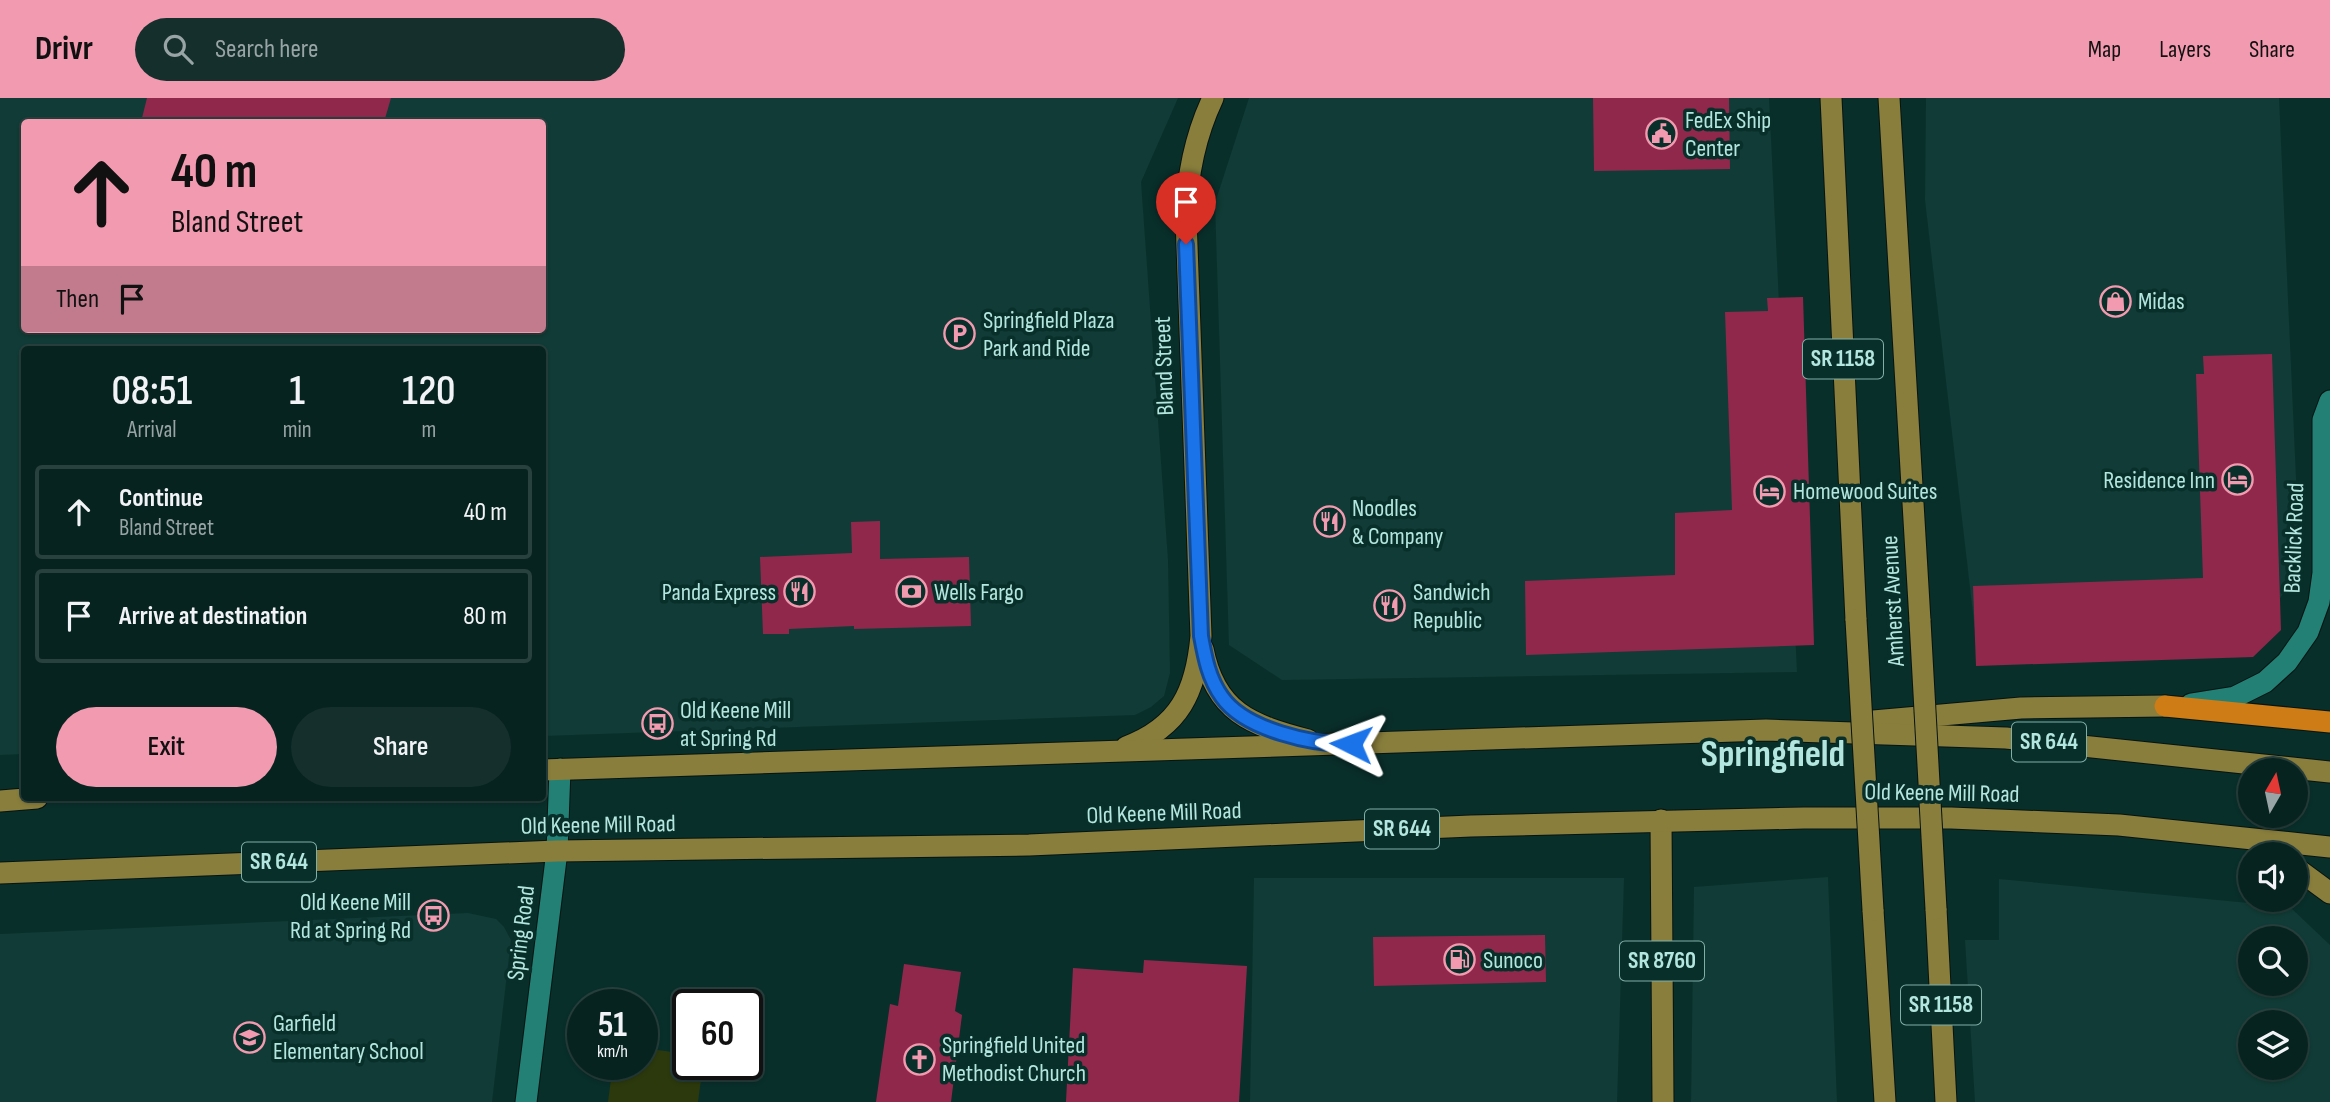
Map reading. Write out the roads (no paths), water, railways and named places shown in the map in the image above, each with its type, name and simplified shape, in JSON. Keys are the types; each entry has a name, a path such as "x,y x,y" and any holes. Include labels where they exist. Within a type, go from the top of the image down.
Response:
{"highway":[{"path":"2165,706 2330,722"}],"main road":[{"name":"Bland Street","path":"1201,636 1186,218 1191,166 1202,123 1213,98"},
{"name":"Amherst Avenue","path":"1831,98 1856,621 1885,1102"},
{"name":"Amherst Avenue","path":"1889,98 1945,1102"},
{"name":"Backlick Road","path":"2165,706 2235,697 2265,682 2287,662 2308,632 2319,602 2323,573 2323,420 2330,401"},
{"path":"1201,636 1206,665 1216,688 1233,710 1266,727 1327,745"},
{"path":"1114,752 1155,734 1175,716 1194,680 1201,636"},
{"path":"1766,730 2021,708 2165,706"},
{"name":"SR 644","path":"551,769 1766,730 2006,738 2330,772"},
{"name":"Spring Road","path":"526,1102 557,851 551,769"},
{"path":"0,801 21,799"},
{"name":"Old Keene Mill Road","path":"0,873 557,851 1029,845 1150,838 1661,820 1951,818 2119,825 2330,847"},
{"name":"SR 8760","path":"1661,820 1662,1102"},
{"path":"2245,837 2253,842"},
{"path":"2308,876 2330,892"}],"place":[{"name":"FedEx Ship Center","path":"1662,134"},
{"name":"Midas","path":"2115,301"},
{"name":"Springfield Plaza Park and Ride","path":"960,334"},
{"name":"Residence Inn","path":"2238,480"},
{"name":"Homewood Suites","path":"1770,491"},
{"name":"Noodles & Company","path":"1329,522"},
{"name":"Panda Express","path":"799,592"},
{"name":"Wells Fargo","path":"911,592"},
{"name":"Sandwich Republic","path":"1390,606"},
{"name":"Old Keene Mill at Spring Rd","path":"657,724"},
{"name":"Old Keene Mill Rd at Spring Rd","path":"434,916"},
{"name":"Sunoco","path":"1460,960"},
{"name":"Garfield Elementary School","path":"250,1037"},
{"name":"Springfield United Methodist Church","path":"919,1059"}],"district":[{"name":"Springfield","path":"1773,754"}]}
